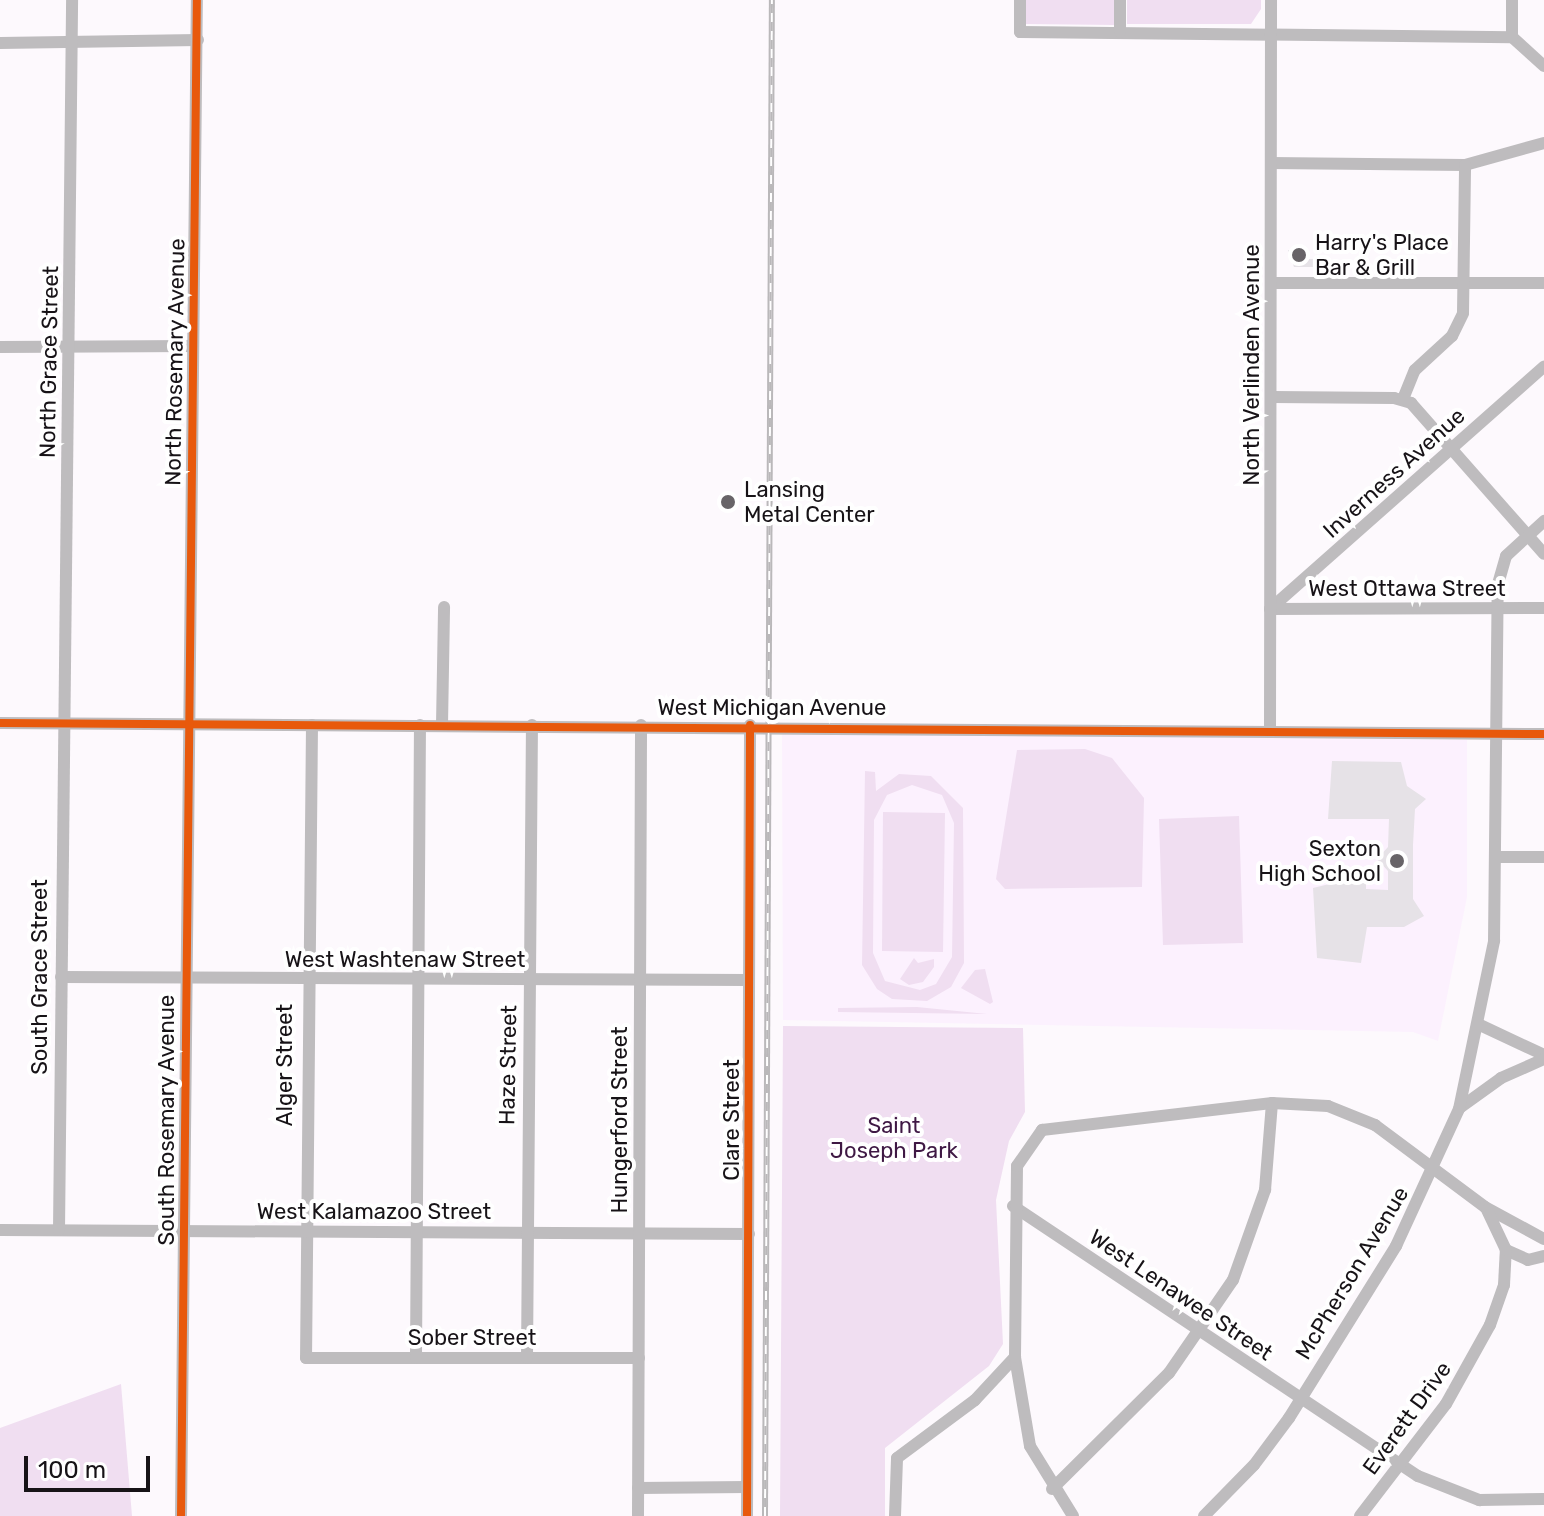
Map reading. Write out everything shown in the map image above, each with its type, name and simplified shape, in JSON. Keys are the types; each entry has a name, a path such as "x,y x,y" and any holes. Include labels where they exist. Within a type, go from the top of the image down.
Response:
{"street":[{"name":"North Grace Street","path":"61,724 72,0"},
{"name":"North Rosemary Avenue","path":"188,724 197,0"},
{"path":"1020,0 1020,32 1270,37 1512,37 1544,66"},
{"path":"1120,0 1120,32"},
{"name":"North Verlinden Avenue","path":"1270,731 1273,397 1271,0"},
{"path":"1512,0 1512,37"},
{"path":"0,43 198,40"},
{"path":"1271,163 1465,165 1544,143"},
{"path":"1403,399 1415,370 1459,324 1465,283 1465,165"},
{"path":"1272,283 1544,283"},
{"path":"0,347 193,346"},
{"name":"Inverness Avenue","path":"1270,609 1544,367"},
{"path":"1273,397 1403,399 1451,448 1544,554"},
{"name":"McPherson Avenue","path":"1204,1516 1254,1465 1300,1399 1396,1246 1435,1170 1459,1109 1480,1025 1494,941 1500,569 1544,521"},
{"path":"1304,579 1302,596 1314,610"},
{"path":"442,725 444,607"},
{"name":"West Ottawa Street","path":"1270,609 1497,611 1544,608"},
{"name":"West Michigan Avenue","path":"0,723 750,725 1544,734"},
{"name":"South Grace Street","path":"59,1230 61,724"},
{"name":"South Rosemary Avenue","path":"181,1516 188,724"},
{"name":"Alger Street","path":"306,1358 305,980 312,725"},
{"path":"416,1358 420,725"},
{"name":"Haze Street","path":"527,1358 532,725"},
{"name":"Hungerford Street","path":"638,1516 641,725"},
{"name":"Clare Street","path":"747,1516 750,725"},
{"path":"1497,857 1544,857"},
{"name":"West Washtenaw Street","path":"61,977 749,980"},
{"path":"1480,1025 1544,1057"},
{"path":"1459,1109 1485,1088 1544,1057"},
{"path":"1052,1489 1201,1333 1233,1280 1259,1215 1272,1103"},
{"path":"1073,1516 1052,1489 1030,1446 1015,1357 1013,1206 1021,1152 1042,1130 1272,1103 1312,1103 1353,1114 1485,1207 1544,1239"},
{"name":"West Lenawee Street","path":"1013,1206 1300,1399 1446,1490 1479,1500 1544,1499"},
{"path":"1485,1207 1506,1250 1528,1260 1544,1256"},
{"name":"West Kalamazoo Street","path":"0,1230 749,1234"},
{"name":"Everett Drive","path":"1360,1516 1401,1464 1479,1348 1504,1285 1506,1250"},
{"path":"895,1516 897,1458 975,1400 1015,1357"},
{"name":"Sober Street","path":"306,1358 639,1358"},
{"path":"638,1488 747,1487"}],"shaded area":[{"path":"782,730 1467,740 1467,897 1438,1041 1413,1032 783,1020"}],"green space":[{"path":"1025,0 1116,0 1115,25 1025,24"},
{"path":"1127,0 1261,0 1261,9 1251,24 1127,24"},
{"path":"1085,749 1112,758 1144,798 1142,887 1005,889 996,879 1017,750"},
{"path":"865,771 875,772 876,791 899,774 931,776 963,808 964,963 951,987 927,1001 892,999 877,989 862,965","holes":["912,785 942,795 954,823 952,957 936,984 920,990 885,981 873,953 874,820 887,795"]},
{"path":"883,812 945,813 943,952 882,951"},
{"path":"1239,816 1243,943 1163,945 1159,819"},
{"path":"914,958 918,963 934,959 934,967 923,982 909,985 900,979"},
{"path":"985,969 993,1002 990,1004 961,988 975,970"},
{"path":"917,1007 987,1014 838,1012 838,1008"},
{"name":"Saint Joseph Park","path":"783,1026 1023,1028 1025,1112 1009,1141 996,1200 1003,1344 989,1366 885,1448 885,1516 780,1516"},
{"path":"121,1384 132,1516 0,1516 0,1428"}],"building":[{"name":"Harry's Place Bar & Grill","path":"1288,250 1309,250 1309,259 1320,259 1320,267 1294,267"},
{"name":"Sexton High School","path":"1332,761 1401,762 1407,786 1426,799 1415,809 1413,845 1413,899 1424,916 1404,927 1367,927 1361,963 1317,958 1313,888 1366,875 1366,889 1388,890 1388,871 1377,859 1388,847 1389,819 1328,819"}],"railway":[{"path":"765,1516 772,0"}],"cycle path":[{"path":"181,1516 197,0"},
{"path":"0,723 1544,734"},
{"path":"747,1516 750,725"}],"place":[{"name":"Harry's Place Bar & Grill","path":"1299,255"},
{"name":"Lansing Metal Center","path":"728,502"},
{"name":"Sexton High School","path":"1397,861"}]}
